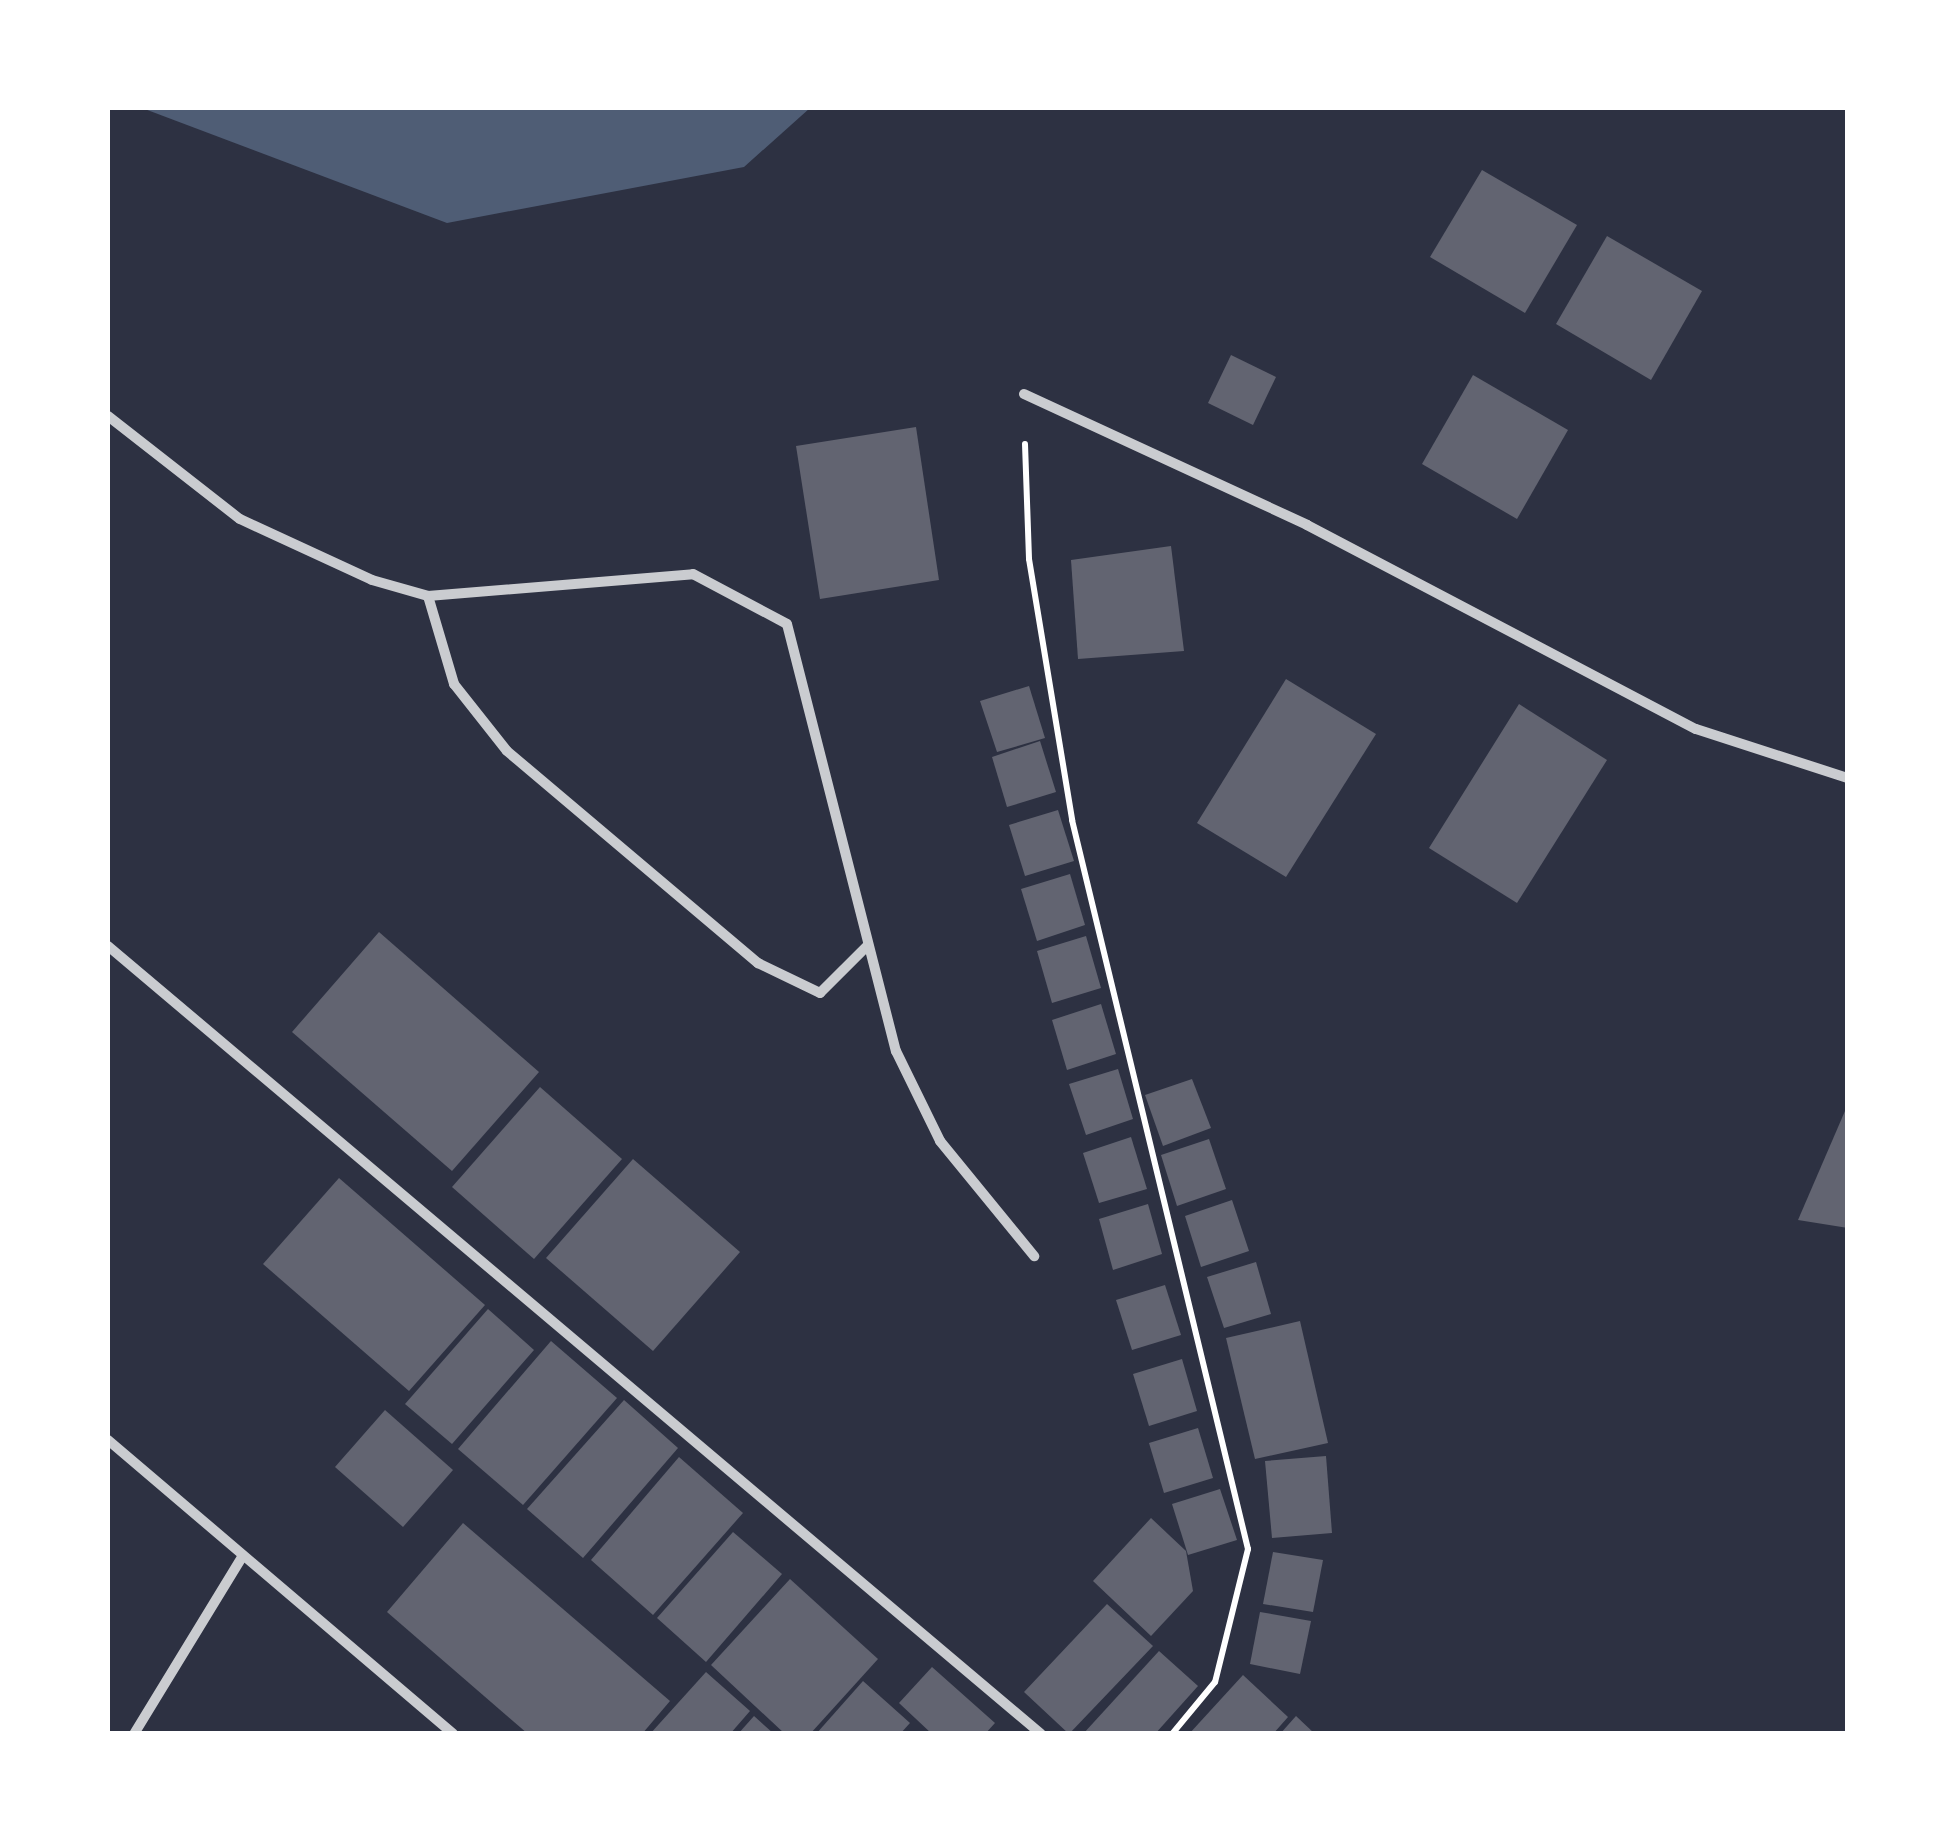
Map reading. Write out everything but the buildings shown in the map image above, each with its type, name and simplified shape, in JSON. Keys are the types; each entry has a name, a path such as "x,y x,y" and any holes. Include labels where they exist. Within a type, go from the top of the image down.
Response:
{"street":[{"path":"1024,394 1307,525 1696,729 1848,778"},
{"path":"108,416 240,519 428,596 693,574 787,624 896,1051 940,1140 1034,1256"},
{"path":"428,596 454,684 507,751 758,962 820,993 868,945"},
{"path":"108,946 1041,1734"},
{"path":"108,1440 453,1734"},
{"path":"134,1734 242,1557"}],"path":[{"path":"1024,394 1028,559 1072,820 1248,1550 1215,1682 1172,1734"}],"water":[{"path":"142,108 810,108 744,167 447,223"}]}
